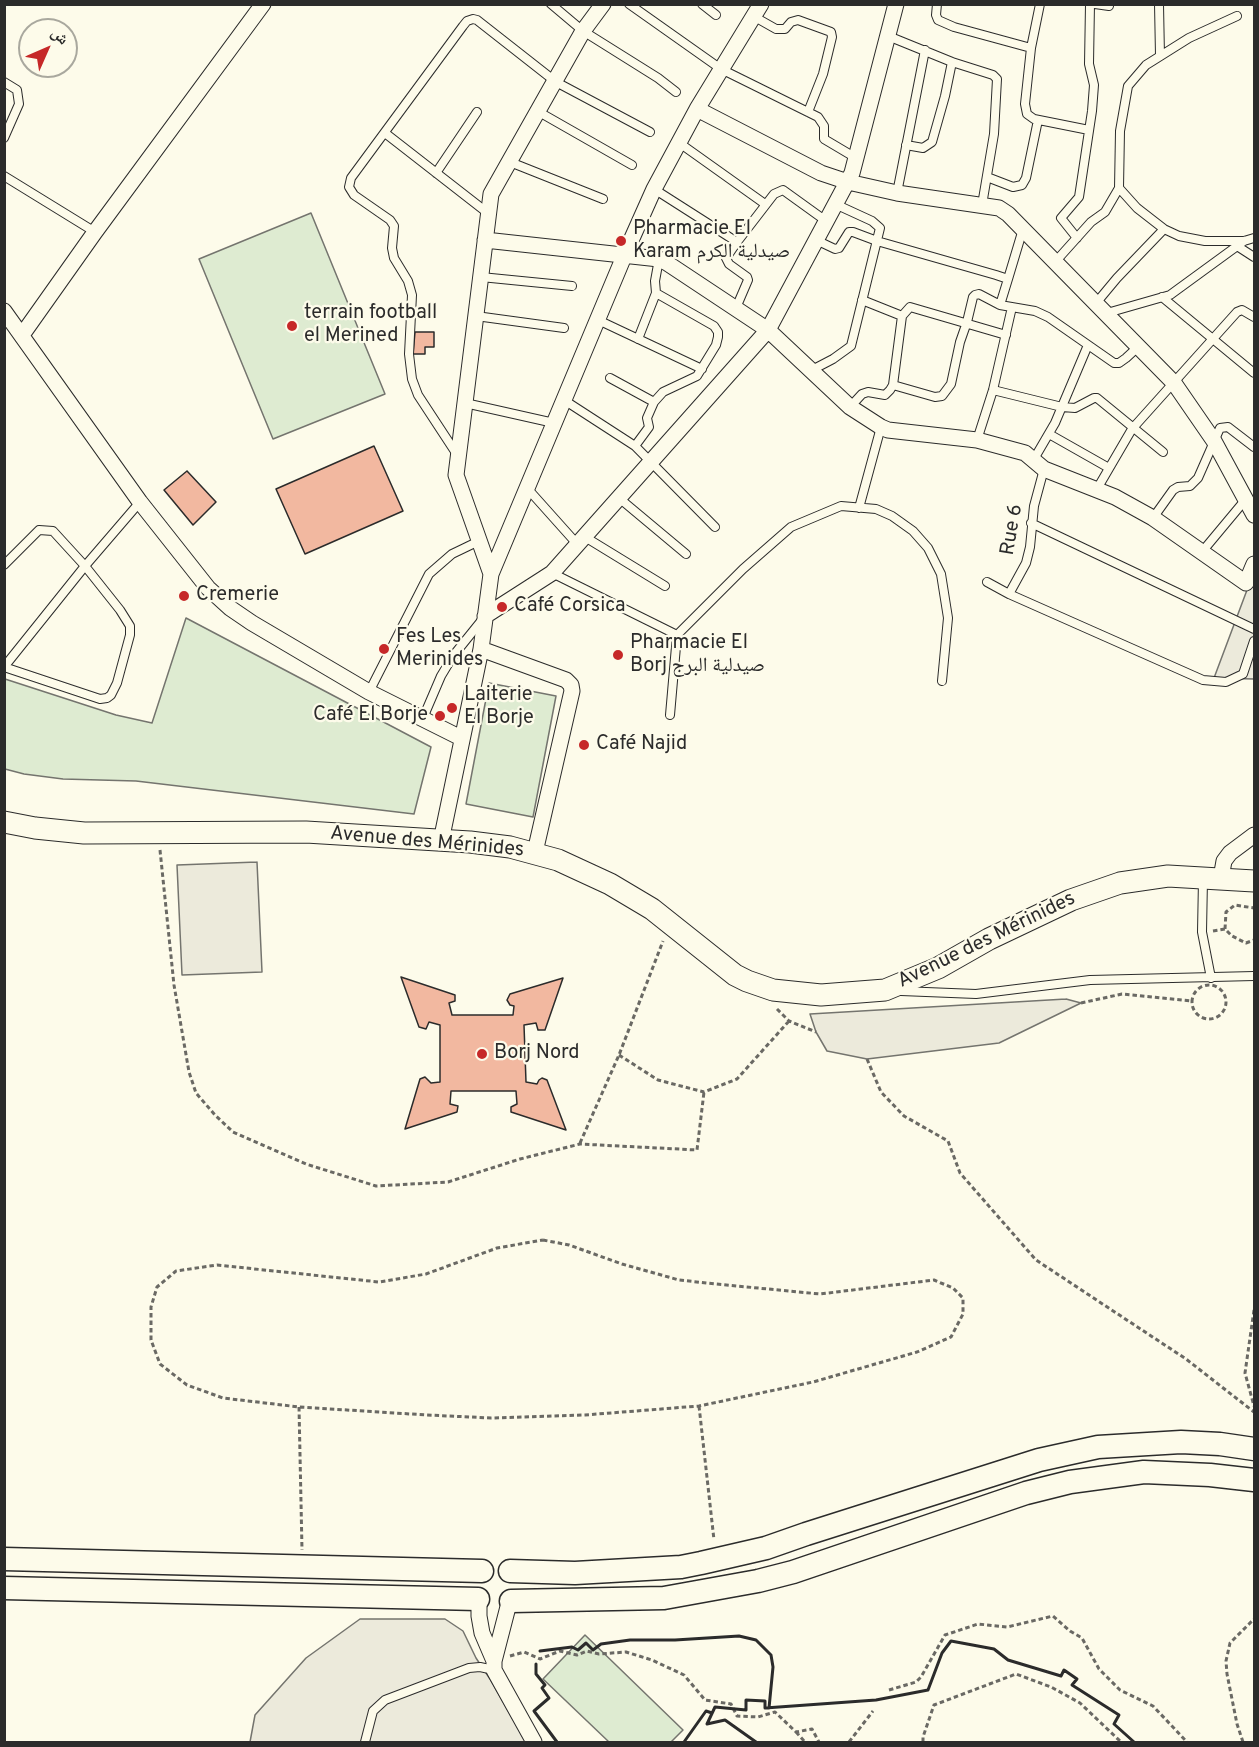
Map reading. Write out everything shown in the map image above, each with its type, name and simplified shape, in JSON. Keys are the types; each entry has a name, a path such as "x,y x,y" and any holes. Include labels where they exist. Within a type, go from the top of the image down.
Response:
{"main road":[{"name":"Avenue des Mérinides","path":"4,822 84,833 306,832 493,844 535,852 568,864 610,884 670,922 735,975 762,987 821,995 885,990 938,968 989,939 1084,895 1139,879 1168,876 1254,880"},
{"path":"4,1559 482,1571 498,1566 510,1571 575,1573 681,1567 766,1548 1039,1460 1098,1447 1181,1442 1254,1449"},
{"path":"510,1602 664,1598 758,1581 793,1572 1026,1493 1079,1480 1144,1472 1254,1480"},
{"path":"482,1571 475,1584 479,1599 487,1606 494,1608 503,1607 516,1593 517,1584 510,1571"},
{"path":"4,1588 479,1599"}],"street":[{"path":"491,574 456,475 491,194 584,31 603,4"},
{"path":"22,335 262,5"},
{"path":"485,616 552,573 768,330 848,182 888,36 894,5"},
{"path":"441,841 481,649 491,574 654,189 678,142 757,10"},
{"path":"697,109 821,173 848,182 897,193 999,208 1024,228 1174,382 1214,441 1254,515"},
{"path":"485,240 625,254 667,262 768,330 850,406 880,427 888,430 977,440 1024,453 1039,464 1115,497 1153,518 1250,585 1254,564"},
{"path":"5,313 140,502 208,588 252,623 369,692 462,738"},
{"path":"481,649 566,681 571,685 572,691 535,852"},
{"path":"1212,877 1230,853 1254,835"},
{"path":"479,1599 482,1633 494,1665 534,1743"},
{"path":"494,1665 510,1602"}],"lane":[{"path":"551,4 584,31 676,92"},
{"path":"629,4 721,69 808,112 822,122 824,139 828,143 856,158"},
{"path":"702,4 716,15"},
{"path":"938,4 936,15 938,20 954,27 1031,48"},
{"path":"1040,4 1031,48 1026,110 1030,117 1038,120 1089,130"},
{"path":"1077,238 1061,218 1079,197 1089,130 1094,85 1089,64 1090,4"},
{"path":"1095,4 1109,6"},
{"path":"1159,4 1160,56"},
{"path":"757,10 776,29 784,29 791,22 798,20 831,32 832,37 823,74 808,112"},
{"path":"1056,261 1091,222 1105,212 1119,188 1120,131 1128,86 1146,65 1160,56 1189,38 1237,16"},
{"path":"458,458 418,395 412,379 409,342 412,295 408,281 394,258 392,248 394,226 390,220 354,195 349,187 351,178 463,26 467,21 473,19 556,82 650,132"},
{"path":"888,36 952,62 993,75 997,79 994,135 982,205"},
{"path":"897,193 926,50"},
{"path":"906,145 923,148 932,142 952,62"},
{"path":"4,81 16,90 19,96 19,104 4,138"},
{"path":"436,173 477,111"},
{"path":"539,112 632,165"},
{"path":"987,177 1013,187 1022,184 1026,178 1038,120"},
{"path":"385,133 489,214"},
{"path":"678,142 765,204"},
{"path":"510,162 603,199"},
{"path":"4,176 95,232"},
{"path":"1119,188 1137,208 1164,229 1179,236 1240,244 1254,257"},
{"path":"654,189 737,242"},
{"path":"736,308 748,280 729,264 726,258 774,194 783,190 826,221"},
{"path":"810,371 851,346 880,228 872,221 835,204"},
{"path":"1000,305 1024,228"},
{"path":"1102,308 1117,278 1164,229"},
{"path":"816,240 835,249 849,232 1008,279"},
{"path":"1102,308 1170,295 1240,244 1254,238"},
{"path":"638,339 656,293 658,259"},
{"path":"481,277 572,286"},
{"path":"636,446 649,427 647,418 654,402 663,393 692,380 702,369 716,345 718,332 714,326 656,293"},
{"path":"893,385 934,397 942,396 951,384 973,297 979,294 1000,305 1035,311 1048,317 1114,363 1126,358 1139,346"},
{"path":"1162,297 1254,373"},
{"path":"862,300 902,316"},
{"path":"850,406 862,394 868,392 885,395 893,385 902,316 907,309 912,307 1006,335"},
{"path":"977,440 993,390 1012,307"},
{"path":"1097,489 1134,427 1237,312 1242,310 1254,317"},
{"path":"476,316 564,328"},
{"path":"598,320 702,369"},
{"name":"Rue 6","path":"1009,594 1026,564 1030,547 1039,464 1049,434 1088,345"},
{"path":"610,378 654,402"},
{"path":"993,390 1062,407 1075,408 1097,398 1163,452"},
{"path":"564,400 636,446 714,527"},
{"path":"465,403 554,423"},
{"path":"859,508 880,427"},
{"path":"1153,518 1173,490 1190,486 1198,478 1220,428 1228,427 1254,447"},
{"path":"1049,434 1109,468"},
{"path":"527,488 581,541 665,586"},
{"path":"619,498 686,554"},
{"path":"1201,553 1245,499"},
{"path":"4,565 39,530 45,529 57,533 85,566 120,610 129,626 130,635 117,682 111,695 107,698 100,699 4,667 85,566 140,502"},
{"path":"670,715 677,635 743,569 791,527 841,506 876,509 892,516 914,531 933,556 941,573 948,618 942,681"},
{"path":"1031,523 1254,629"},
{"path":"369,692 429,574 452,554 479,541"},
{"path":"552,573 677,635"},
{"path":"987,582 1009,594 1203,680 1227,682 1243,674 1254,641"},
{"path":"423,718 441,676 453,656 485,616"},
{"path":"1211,978 1202,932 1212,877"},
{"path":"885,990 976,994 1090,980 1254,976"},
{"path":"365,1743 373,1711 385,1700 469,1668 494,1665"}],"path":[{"path":"159,833 174,985 189,1072 196,1093 233,1132 306,1164 376,1186 448,1182 520,1159 580,1144 697,1149 704,1092"},
{"path":"1254,908 1235,905 1226,912 1225,929 1232,936 1246,943 1254,940"},
{"path":"580,1144 619,1055 670,922"},
{"path":"1202,932 1225,929"},
{"path":"1081,1003 1122,994 1191,1001 1195,1013 1205,1019 1211,1019 1222,1013 1226,1002"},
{"path":"619,1055 658,1080 704,1092 737,1079 789,1021"},
{"path":"867,1059 881,1092 904,1116 948,1140 960,1173 1036,1260 1186,1359 1254,1412"},
{"path":"543,1240 569,1245 622,1264 679,1280 820,1294 934,1280 953,1288 963,1298 963,1314 951,1337 916,1352 813,1382 699,1406 585,1416 491,1418 299,1407 223,1398 187,1385 160,1364 152,1340 151,1307 157,1287 176,1271 217,1265 379,1282 426,1274 498,1248 543,1240"},
{"path":"1254,1311 1245,1373 1254,1406"},
{"path":"699,1406 716,1560"},
{"path":"299,1407 303,1566"},
{"path":"889,1690 916,1682 945,1635 978,1624 1008,1627 1053,1616 1082,1638 1099,1669 1120,1690 1153,1706 1187,1743"},
{"path":"1243,1743 1237,1724 1226,1661 1230,1643 1254,1619"},
{"path":"494,1665 524,1652 540,1659 560,1651 577,1655 587,1651 599,1654 626,1652 652,1660 684,1675 705,1700 731,1704 737,1716 758,1717 775,1712 805,1743"},
{"path":"923,1743 922,1737 934,1705 1016,1674 1051,1687 1080,1702 1121,1743"},
{"path":"849,1743 873,1711"},
{"path":"796,1732 812,1729 819,1743"}],"green space":[{"name":"terrain football el Merined","path":"311,213 385,394 273,439 199,259"},
{"path":"186,618 431,747 414,814 136,781 63,779 5,769 5,679 116,715 152,723"},
{"path":"489,683 556,696 533,817 466,804"},
{"path":"585,1635 683,1730 671,1742 609,1742 543,1679"}],"shaded area":[{"path":"1254,571 1254,679 1214,678 1247,590"},
{"path":"257,862 262,972 182,975 177,865"},
{"path":"1066,999 1081,1003 999,1043 867,1059 827,1051 816,1032 810,1014"},
{"path":"360,1619 445,1619 463,1631 476,1658 526,1742 250,1742 255,1715 306,1658"}],"building":[{"path":"415,332 434,332 434,347 425,347 425,354 413,354"},
{"path":"374,446 403,511 305,554 276,489"},
{"path":"187,471 216,502 193,525 164,490"},
{"name":"Borj Nord","path":"401,977 455,995 455,1001 449,1003 452,1015 513,1015 514,1006 510,1005 507,1000 510,994 563,978 545,1030 538,1030 536,1023 524,1025 526,1082 537,1084 542,1078 547,1080 566,1130 511,1112 511,1107 517,1104 516,1091 451,1091 450,1104 458,1106 457,1112 405,1129 420,1079 425,1077 431,1083 440,1082 440,1025 429,1022 426,1029 419,1027"}],"wall":[{"path":"540,1651 572,1647 578,1650 586,1643 593,1650 601,1644 630,1640 739,1636 756,1640 771,1655 773,1667 769,1708"},
{"path":"756,1742 725,1720 707,1724 715,1707 746,1710 746,1700 765,1701 765,1708 876,1700 928,1690 942,1653 951,1641 994,1649 1008,1660 1061,1676 1064,1670 1077,1679 1072,1685 1119,1715 1114,1724 1134,1742"},
{"path":"536,1664 536,1674 545,1685 542,1688 549,1698 534,1711 557,1742"},
{"path":"684,1742 706,1711 712,1713"}],"place":[{"name":"Pharmacie El Karam صيدلية الكرم","path":"621,241"},
{"name":"terrain football el Merined","path":"292,326"},
{"name":"Cremerie","path":"184,596"},
{"name":"Café Corsica","path":"502,607"},
{"name":"Fes Les Merinides","path":"384,649"},
{"name":"Pharmacie El Borj صيدلية البرج","path":"618,655"},
{"name":"Laiterie El Borje","path":"452,708"},
{"name":"Café El Borje","path":"440,716"},
{"name":"Café Najid","path":"584,745"},
{"name":"Borj Nord","path":"482,1054"}]}
